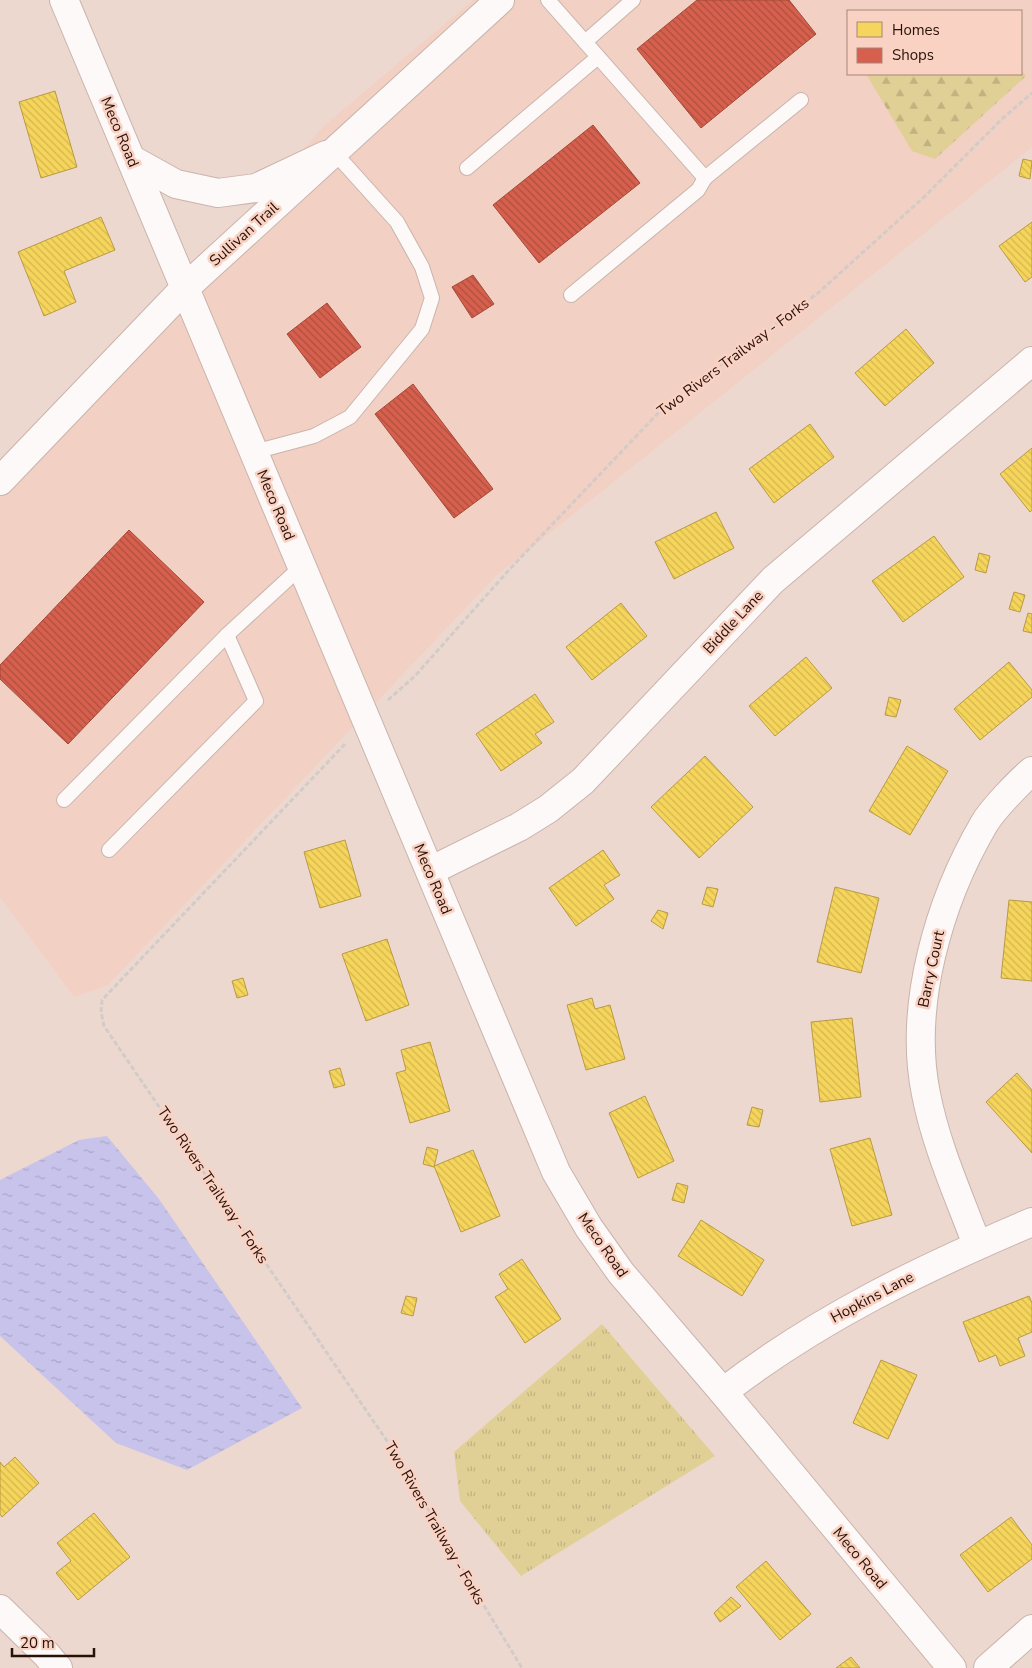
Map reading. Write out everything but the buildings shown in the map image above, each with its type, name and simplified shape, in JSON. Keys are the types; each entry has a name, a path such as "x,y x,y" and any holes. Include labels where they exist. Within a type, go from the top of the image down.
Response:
{"street":[{"name":"Meco Road","path":"64,0 556,1172 589,1228 621,1273 952,1668"},
{"name":"Sullivan Trail","path":"0,481 185,288 500,0"},
{"path":"131,159 176,184 218,193 256,188 334,152"},
{"name":"Biddle Lane","path":"430,871 519,827 548,809 583,781 773,580 1032,361"},
{"name":"Barry Court","path":"978,1245 938,1141 925,1093 920,1039 924,992 939,929 955,881 984,822 1022,779 1032,771"},
{"name":"Hopkins Lane","path":"722,1392 787,1347 857,1304 913,1275 1032,1222"},
{"path":"0,1608 58,1668"},
{"path":"988,1668 1032,1629"}],"lane":[{"path":"548,0 705,178"},
{"path":"585,42 633,0"},
{"path":"467,168 598,57"},
{"path":"571,295 698,190 705,178 801,100"},
{"path":"254,452 314,436 350,417 422,329 432,298 422,267 397,222 334,152"},
{"path":"64,800 227,635 302,566"},
{"path":"109,850 256,701 227,635"}],"path":[{"name":"Two Rivers Trailway - Forks","path":"387,701 415,676 508,571 663,408 818,293 923,198 1003,118 1032,93"},
{"name":"Two Rivers Trailway - Forks","path":"347,742 102,1000 101,1012 104,1026 402,1463 472,1586 522,1668"}],"shaded area":[{"path":"473,0 1032,0 1032,147 496,576 108,985 74,997 0,897 0,483 326,124"}],"green space":[{"path":"1022,70 1026,76 935,159 912,151 867,75 1022,75"},
{"path":"602,1324 715,1456 521,1576 460,1501 454,1452"}],"water":[{"path":"107,1136 159,1199 302,1408 187,1470 116,1443 0,1336 0,1180 79,1140"}]}
